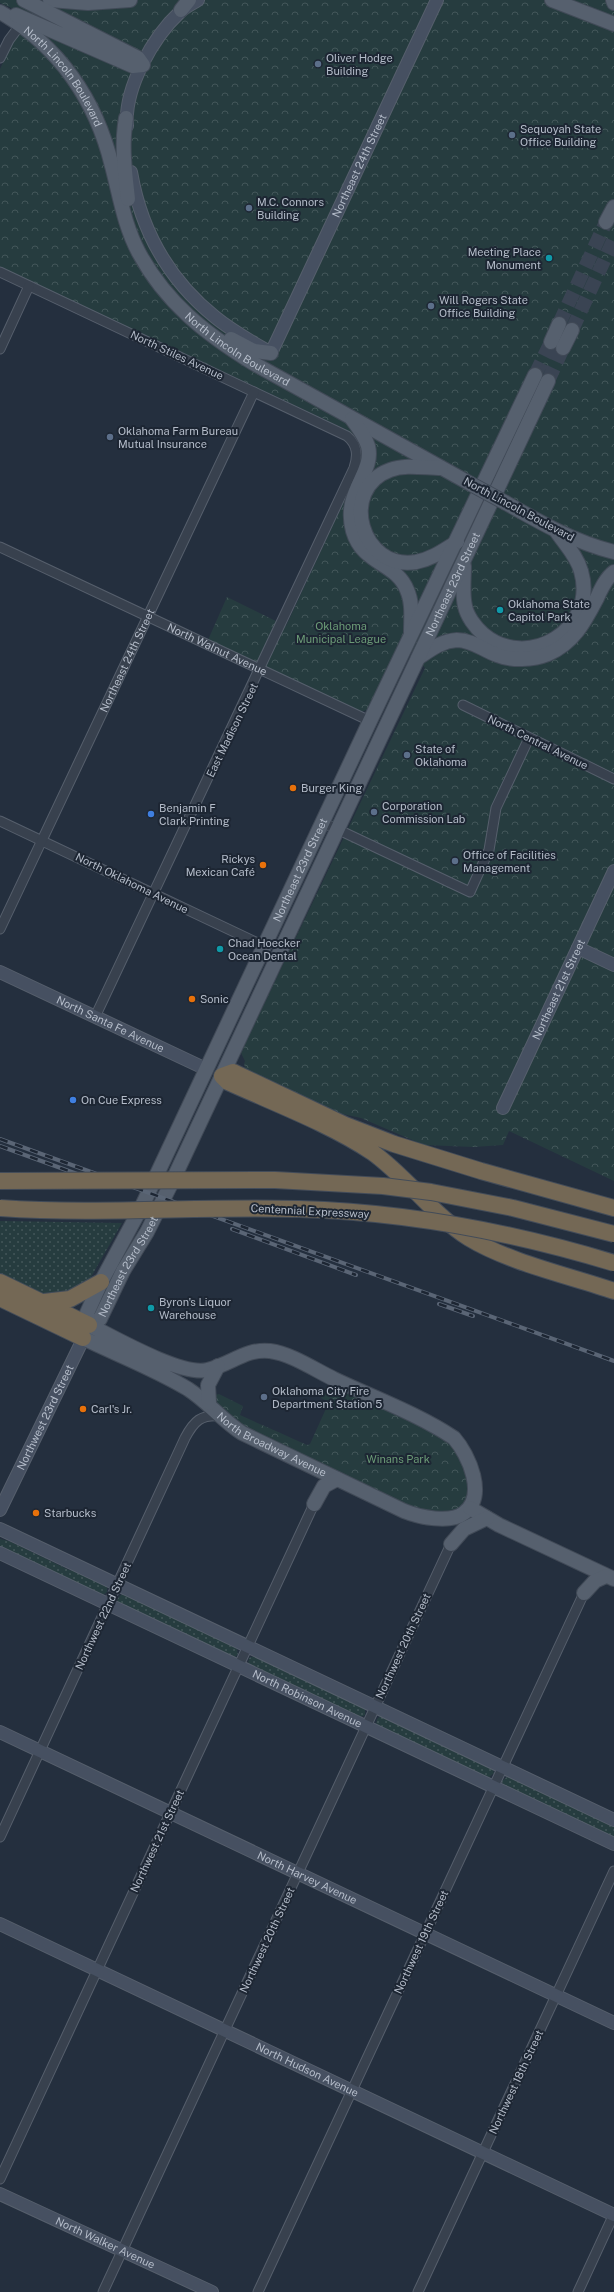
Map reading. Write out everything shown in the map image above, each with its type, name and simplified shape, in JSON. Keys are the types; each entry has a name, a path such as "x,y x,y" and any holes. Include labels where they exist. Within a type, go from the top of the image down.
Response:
{"highway":[{"path":"614,1208 429,1156 345,1125 233,1072 222,1076 228,1082 336,1132 368,1150 454,1227 492,1249 614,1291"},
{"path":"0,1181 275,1180 383,1186 431,1192 513,1208 614,1234"},
{"name":"Centennial Expressway","path":"0,1208 256,1208 386,1215 505,1235 614,1263"},
{"path":"0,1282 44,1302 86,1332"},
{"path":"44,1302 70,1299 101,1282"},
{"path":"0,1298 86,1332"}],"main road":[{"path":"24,0 138,58 143,66"},
{"path":"50,0 88,4 130,0"},
{"path":"554,0 614,24"},
{"path":"0,11 25,18 133,66 143,66"},
{"name":"North Lincoln Boulevard","path":"0,11 21,24 50,49 80,86 104,137 129,231 156,280 173,302 194,322 218,342 557,532 586,544 614,552"},
{"path":"126,118 122,136 122,156 129,212 129,231"},
{"path":"606,222 614,207"},
{"path":"173,302 198,315 239,344 254,351 271,354"},
{"path":"557,345 565,327"},
{"name":"Northeast 23rd Street","path":"542,378 464,558 222,1076 147,1232 123,1271 100,1319 86,1332 87,1313 101,1282 143,1204 322,822 457,541 542,378"},
{"path":"351,417 366,440 369,455 366,467 352,498 350,509 353,531 358,542 370,558 396,574 404,582 410,600 411,636"},
{"path":"441,468 405,466 384,473 373,481 364,496 361,513 362,525 366,537 374,548 385,556 404,562 427,559 457,541"},
{"path":"464,558 465,606 478,630 489,639 508,648 520,649 544,645 558,637 569,626 575,619 582,601 583,581 581,571 572,553 557,532"},
{"path":"418,658 442,644 456,640 472,643 508,658 537,657 548,654 566,644 580,628 605,583 614,572"},
{"name":"North Santa Fe Avenue","path":"206,1069 222,1076"},
{"path":"86,1332 179,1367 194,1371 206,1370 218,1366 242,1354 254,1351 270,1351 284,1355 454,1438 467,1455 475,1484 470,1508 487,1518 610,1577"},
{"name":"North Broadway Avenue","path":"86,1332 208,1403 242,1433 337,1479 418,1516 453,1518 464,1514 470,1508"},
{"path":"208,1403 208,1385 218,1366"},
{"path":"314,1504 324,1486 337,1479"},
{"path":"451,1544 464,1530 487,1518"},
{"path":"584,1593 595,1581 610,1577"}],"street":[{"path":"198,0 185,5 160,35 143,66 130,99 126,118 134,190 146,226 170,270 192,297 215,318 271,354"},
{"name":"Northeast 24th Street","path":"271,354 437,0"},
{"path":"0,58 9,40 21,24"},
{"name":"North Stiles Avenue","path":"0,272 352,440"},
{"path":"0,349 29,286"},
{"name":"Northeast 24th Street","path":"0,929 254,392"},
{"name":"East Madison Street","path":"95,1017 261,670 354,468 357,452 352,440"},
{"name":"North Walnut Avenue","path":"0,547 370,721"},
{"name":"North Central Avenue","path":"463,705 614,778"},
{"path":"322,822 470,892 488,850 496,808 530,738"},
{"name":"North Oklahoma Avenue","path":"0,820 264,946"},
{"name":"Northeast 21st Street","path":"502,1108 614,871"},
{"path":"578,948 614,964"},
{"name":"North Santa Fe Avenue","path":"0,972 206,1069"},
{"name":"Northwest 23rd Street","path":"0,1510 86,1332"},
{"name":"Northwest 22nd Street","path":"0,1837 193,1422 206,1416 221,1416"},
{"name":"Northwest 21st Street","path":"0,2179 314,1504"},
{"name":"North Robinson Avenue","path":"0,1529 614,1820"},
{"name":"Northwest 20th Street","path":"103,2292 451,1544"},
{"name":"North Robinson Avenue","path":"0,1553 614,1844"},
{"name":"Northwest 19th Street","path":"258,2292 584,1593"},
{"name":"North Harvey Avenue","path":"0,1732 614,2023"},
{"name":"Northwest 18th Street","path":"418,2292 614,1871"},
{"name":"North Hudson Avenue","path":"0,1924 614,2214"},
{"name":"North Walker Avenue","path":"0,2194 212,2292"},
{"path":"578,2292 614,2214"}],"green space":[{"name":"Oklahoma State Capitol Park","path":"0,0 614,0 614,1181 509,1131 503,1145 474,1147 424,1145 361,1118 338,1113 246,1070 244,1064 245,1061 241,1053 243,1048 425,668 401,639 369,709 361,712 208,640 227,597 286,626 359,469 361,452 359,442 347,430 0,267 0,69 25,14 0,3"},
{"path":"0,1221 122,1223 91,1277 81,1287 66,1294 44,1295 0,1275"},
{"name":"Winans Park","path":"332,1384 444,1437 457,1449 468,1481 468,1494 461,1507 453,1512 420,1511 254,1434 227,1416 216,1402 215,1395 219,1394 243,1406 240,1415 307,1445 310,1444 329,1402 321,1398 326,1387"},
{"path":"0,1539 9,1541 69,1570 82,1572 107,1585 107,1592 103,1595 98,1595 0,1549"},
{"path":"123,1593 236,1646 238,1654 234,1658 119,1605 117,1599"},
{"path":"254,1656 365,1708 365,1715 359,1718 248,1666 249,1658"},
{"path":"382,1715 492,1768 494,1773 487,1779 376,1725 377,1719"},
{"path":"508,1776 614,1825 614,1839 503,1786 502,1781"}],"tunnel":[{"path":"559,324 606,222"},
{"path":"572,330 614,239"},
{"path":"535,375 551,342"},
{"path":"548,381 563,348"}],"railway":[{"path":"0,1139 614,1361"},
{"path":"0,1146 102,1183"},
{"path":"232,1229 356,1275"},
{"path":"439,1304 473,1316"}],"place":[{"name":"Oliver Hodge Building","path":"318,64"},
{"name":"Sequoyah State Office Building","path":"512,135"},
{"name":"M.C. Connors Building","path":"249,208"},
{"name":"Meeting Place Monument","path":"549,258"},
{"name":"Will Rogers State Office Building","path":"431,306"},
{"name":"Oklahoma Farm Bureau Mutual Insurance","path":"110,437"},
{"name":"Oklahoma State Capitol Park","path":"500,610"},
{"name":"State of Oklahoma","path":"407,755"},
{"name":"Burger King","path":"293,788"},
{"name":"Corporation Commission Lab","path":"374,812"},
{"name":"Benjamin F Clark Printing","path":"151,814"},
{"name":"Office of Facilities Management","path":"455,861"},
{"name":"Rickys Mexican Café","path":"263,865"},
{"name":"Chad Hoecker Ocean Dental","path":"220,949"},
{"name":"Sonic","path":"192,999"},
{"name":"On Cue Express","path":"73,1100"},
{"name":"Byron's Liquor Warehouse","path":"151,1308"},
{"name":"Oklahoma City Fire Department Station 5","path":"264,1397"},
{"name":"Carl's Jr.","path":"83,1409"},
{"name":"Starbucks","path":"36,1513"}],"park label":[{"name":"Oklahoma Municipal League","path":"341,632"}]}
